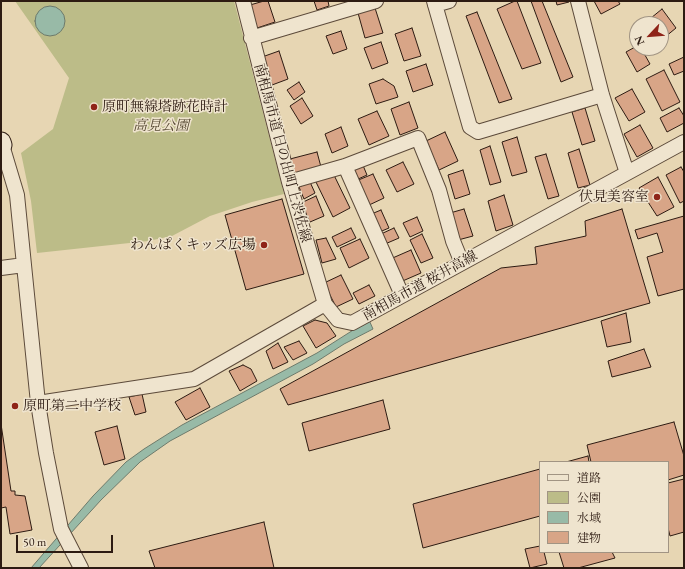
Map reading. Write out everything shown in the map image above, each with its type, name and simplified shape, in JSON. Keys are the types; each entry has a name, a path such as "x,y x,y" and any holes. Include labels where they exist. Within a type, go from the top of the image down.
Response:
{"street":[{"name":"南相馬市道 日の出町上渋佐線","path":"243,1 251,38 289,182 325,304"},
{"path":"251,38 376,1"},
{"path":"449,1 434,3 470,127 478,132 602,94"},
{"path":"578,1 602,94 627,173"},
{"path":"289,182 345,166 418,138 439,190 453,241 462,263"},
{"name":"南相馬市道 桜井高線","path":"325,304 338,320 352,323 684,142"},
{"path":"2,144 16,195 38,403 61,529 81,568"},
{"path":"345,166 402,295"},
{"path":"1,268 24,265"},
{"path":"38,403 194,379 325,304"}],"green space":[{"name":"高見公園","path":"15,1 234,1 284,194 252,202 210,216 172,236 148,241 37,253 31,201 21,153 53,129 69,78"}],"water":[{"path":"50,6 61,10 65,21 61,32 50,36 39,32 35,21 39,10"},
{"path":"369,320 373,329 344,344 313,364 170,441 140,462 101,500 39,568 31,568 93,496 126,462 182,425 317,353"}],"building":[{"path":"268,1 275,22 257,28 250,5"},
{"path":"314,1 328,1 329,6 317,10"},
{"path":"517,1 541,63 522,69 497,9"},
{"path":"531,1 542,1 573,77 561,82"},
{"path":"556,1 569,1 569,2 557,5"},
{"path":"594,1 618,1 620,4 601,14"},
{"path":"375,8 383,33 365,38 358,13"},
{"path":"662,9 667,16 653,16"},
{"path":"477,12 512,99 499,103 466,16"},
{"path":"669,18 676,28 669,34"},
{"path":"412,28 421,56 404,61 395,34"},
{"path":"341,31 347,49 333,54 326,36"},
{"path":"381,42 388,63 372,69 364,48"},
{"path":"629,50 629,56 646,56 650,64 637,72 626,52"},
{"path":"279,51 288,79 272,85 262,57"},
{"path":"684,57 684,71 674,75 669,64"},
{"path":"426,64 433,85 413,92 406,71"},
{"path":"664,70 680,102 662,111 646,79"},
{"path":"383,79 394,86 398,97 376,104 369,84"},
{"path":"299,82 305,92 294,100 287,90"},
{"path":"632,89 645,112 629,121 615,98"},
{"path":"302,98 313,116 301,124 290,106"},
{"path":"409,102 418,128 400,135 391,109"},
{"path":"585,108 595,141 582,145 572,112"},
{"path":"679,108 684,116 684,123 667,132 660,118"},
{"path":"377,111 389,136 369,145 358,119"},
{"path":"640,125 653,148 637,157 624,134"},
{"path":"341,127 348,146 332,153 325,134"},
{"path":"445,132 458,161 439,170 426,141"},
{"path":"517,137 527,172 512,176 502,142"},
{"path":"490,146 501,182 490,185 480,150"},
{"path":"579,149 590,185 578,188 568,153"},
{"path":"317,152 321,167 294,174 290,159"},
{"path":"546,154 559,196 548,199 535,157"},
{"path":"403,162 414,184 397,192 386,170"},
{"path":"362,163 367,175 356,180 351,169"},
{"path":"681,167 684,172 684,201 680,203 666,175"},
{"path":"463,170 470,194 455,199 448,175"},
{"path":"332,171 350,208 333,217 315,180"},
{"path":"373,174 384,198 367,206 356,181"},
{"name":"伏見美容室","path":"658,177 674,207 657,216 639,188"},
{"path":"310,182 315,193 304,199 299,187"},
{"path":"504,195 513,225 496,231 488,201"},
{"path":"316,196 324,216 310,222 301,203"},
{"name":"わんぱくキッズ広場","path":"282,199 304,274 246,290 225,215"},
{"path":"464,209 473,236 458,240 450,213"},
{"path":"622,209 650,303 288,405 280,389 501,268 537,264 535,247 586,236 585,221"},
{"path":"381,210 389,228 377,233 369,215"},
{"path":"684,216 684,289 658,296 647,257 663,252 657,233 638,239 635,230"},
{"path":"417,217 423,231 410,237 403,223"},
{"path":"351,228 356,238 337,247 332,237"},
{"path":"394,228 399,238 385,244 381,234"},
{"path":"422,234 433,258 421,263 410,240"},
{"path":"326,238 336,259 322,263 316,240"},
{"path":"360,239 369,258 349,268 340,248"},
{"path":"411,250 421,273 398,283 388,260"},
{"path":"341,275 353,299 336,307 324,283"},
{"path":"369,285 375,296 359,304 353,293"},
{"path":"626,313 631,342 607,347 601,321"},
{"path":"315,320 327,323 336,336 316,348 303,326"},
{"path":"299,341 307,353 293,360 284,347"},
{"path":"278,343 288,362 273,369 266,351"},
{"path":"644,349 651,367 612,377 608,361"},
{"path":"243,365 251,369 257,381 240,391 229,371"},
{"path":"200,388 210,407 186,420 175,402"},
{"path":"142,394 146,412 135,415 129,397"},
{"path":"383,400 390,429 309,451 302,423"},
{"path":"674,422 684,456 684,475 669,480 669,461 591,461 587,445"},
{"path":"1,424 11,491 15,491 15,495 25,496 32,530 10,534 6,507 1,508"},
{"path":"117,426 125,459 104,465 95,432"},
{"path":"588,456 589,461 570,461"},
{"path":"539,469 539,516 423,548 413,504"},
{"path":"684,479 684,532 670,536 669,532 669,483"},
{"path":"264,522 274,568 155,568 149,551"},
{"path":"539,546 539,553 544,553 547,564 530,568 525,549"},
{"path":"559,553 612,553 615,558 578,568 564,568"}],"place":[{"name":"原町無線塔跡花時計","path":"94,107"},
{"name":"伏見美容室","path":"657,197"},
{"name":"わんぱくキッズ広場","path":"264,245"},
{"name":"原町第二中学校","path":"15,406"}]}
